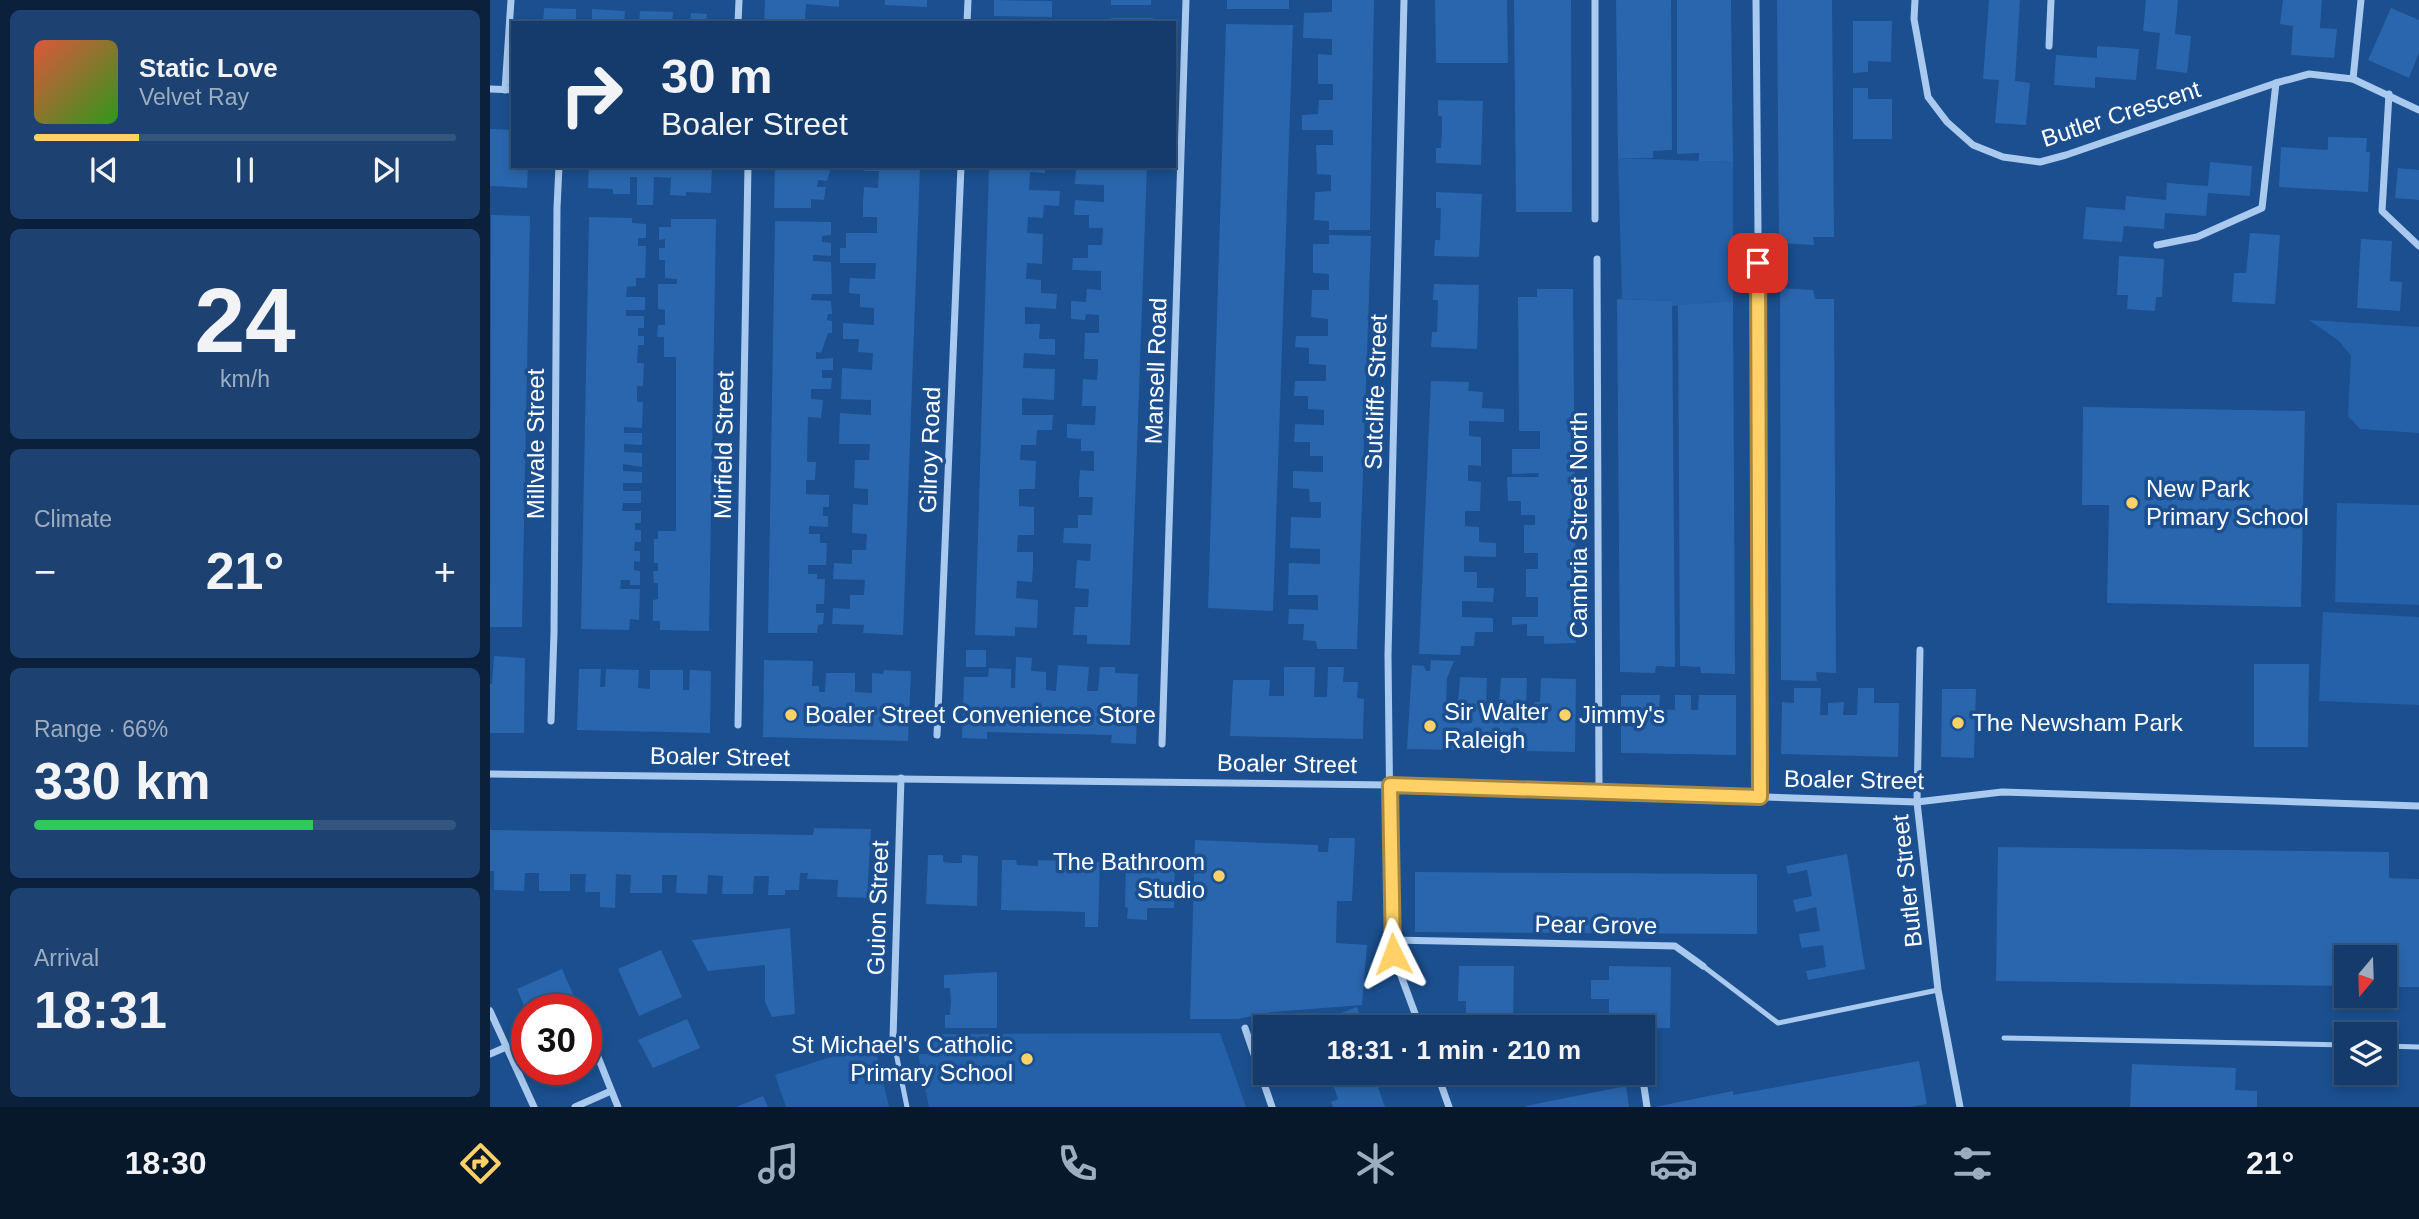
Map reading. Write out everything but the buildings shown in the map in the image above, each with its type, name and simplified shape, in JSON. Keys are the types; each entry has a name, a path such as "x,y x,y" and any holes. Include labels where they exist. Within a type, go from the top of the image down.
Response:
{"street":[{"path":"490,89 509,90 511,0"},
{"path":"738,21 739,0"},
{"path":"967,21 968,0"},
{"name":"Mansell Road","path":"1162,744 1186,0"},
{"name":"Sutcliffe Street","path":"1404,0 1388,655 1393,954 1416,1015"},
{"path":"1595,0 1595,219"},
{"path":"1756,0 1758,232"},
{"name":"Butler Crescent","path":"1915,0 1914,19 1928,97 1947,122 1973,145 2003,157 2040,162 2066,155 2309,74 2353,79 2419,110"},
{"path":"2049,46 2051,0"},
{"path":"2353,79 2361,0"},
{"path":"2157,245 2197,237 2262,208 2276,83"},
{"path":"2389,94 2382,211 2419,246"},
{"name":"Millvale Street","path":"551,722 559,168"},
{"name":"Mirfield Street","path":"738,725 748,168"},
{"name":"Gilroy Road","path":"937,735 961,168"},
{"name":"Cambria Street North","path":"1597,259 1600,791"},
{"path":"1758,263 1760,797"},
{"name":"Butler Street","path":"1920,649 1917,802 1938,990 1960,1107"},
{"name":"Boaler Street","path":"490,774 1390,785 1917,802 2002,792 2419,806"},
{"name":"Guion Street","path":"893,1038 901,778"},
{"name":"Pear Grove","path":"1392,940 1675,946 1703,966"},
{"path":"490,1011 534,1107"},
{"path":"1245,1028 1272,1107"},
{"path":"490,1054 506,1047"},
{"path":"602,1068 618,1107"},
{"path":"1442,1085 1450,1107"},
{"path":"1644,1085 1647,1107"},
{"path":"575,1107 611,1091"}],"lane":[{"name":"Pear Grove","path":"1703,966 1778,1023 1938,990"},
{"path":"893,1038 907,1107"},
{"path":"2004,1038 2334,1045"},
{"path":"2397,1046 2419,1047"}],"shaded area":[{"path":"1618,158 1733,162 1733,301 1672,306 1671,301 1622,299"},
{"path":"2309,320 2419,327 2419,433 2360,429 2348,416 2351,356 2339,341"},
{"path":"2337,503 2419,505 2419,605 2335,602"},
{"path":"2323,612 2419,617 2419,705 2319,701"},
{"name":"St Michael's Catholic Primary School","path":"1220,1033 1246,1107 929,1107 918,1054 931,1054 929,1034"},
{"path":"874,1043 889,1107 786,1107 775,1075"}],"place":[{"name":"New Park Primary School","path":"2132,503"},
{"name":"Boaler Street Convenience Store","path":"791,715"},
{"name":"Jimmy's","path":"1565,715"},
{"name":"The Newsham Park","path":"1958,723"},
{"name":"Sir Walter Raleigh","path":"1430,726"},
{"name":"The Bathroom Studio","path":"1219,876"},
{"name":"St Michael's Catholic Primary School","path":"1027,1059"}],"route":[{"path":"1393,954 1390,785 1760,797 1758,263"}]}
